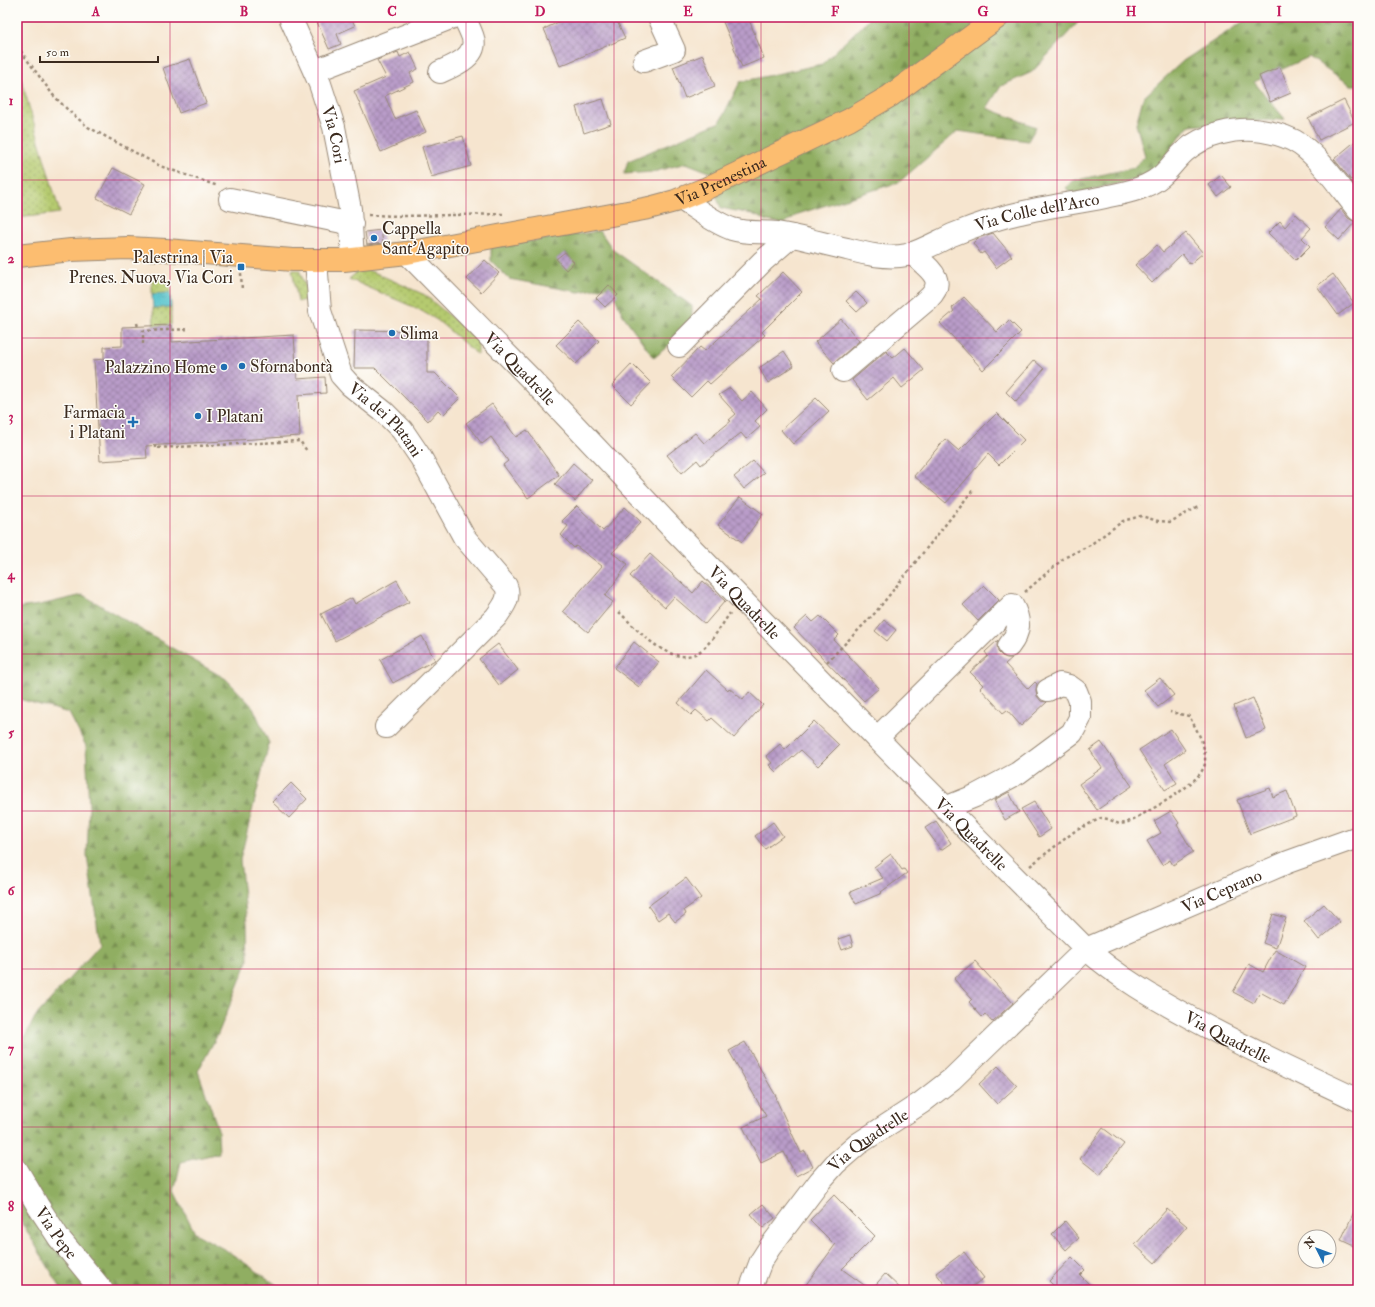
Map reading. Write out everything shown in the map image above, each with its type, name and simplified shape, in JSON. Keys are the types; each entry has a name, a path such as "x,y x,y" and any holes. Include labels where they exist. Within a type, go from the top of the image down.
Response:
{"main road":[{"name":"Via Prenestina","path":"17,256 78,250 128,248 293,260 316,261 353,259 407,253 643,210 680,199 716,184 843,124 890,96 998,17"}],"street":[{"name":"Via Cori","path":"290,17 315,71 328,105 334,127 351,219 353,259"},
{"path":"315,71 453,17"},
{"path":"440,72 462,61 471,51 473,46 473,38 464,17"},
{"path":"644,62 674,50 659,17"},
{"name":"Via Colle dell'Arco","path":"680,199 732,229 746,232 775,233 881,256 895,256 912,253 970,228 1002,218 1122,193 1145,186 1166,173 1179,157 1194,144 1215,135 1240,130 1256,130 1274,133 1301,145 1317,160 1358,210"},
{"path":"225,193 351,219"},
{"path":"680,346 763,261 792,236"},
{"name":"Via Quadrelle","path":"407,253 529,377 653,510 945,808 1086,949 1118,975 1180,1012 1218,1033 1358,1100"},
{"path":"844,371 928,299 935,291 937,287 935,276 912,253"},
{"name":"Via dei Platani","path":"316,261 320,311 341,375 350,385 390,417 402,430 421,458 459,529 475,552 506,586 508,596 505,605 491,623 386,727"},
{"path":"877,738 1012,605 1016,612 1018,622 1017,633 1009,646"},
{"path":"945,808 975,796 1018,773 1072,733 1080,718 1080,701 1076,691 1069,686 1060,684 1048,690"},
{"name":"Via Ceprano","path":"1086,949 1288,862 1358,837"},
{"name":"Via Quadrelle","path":"750,1290 762,1261 770,1247 820,1181 836,1164 858,1144 921,1104 952,1079 1086,949"},
{"name":"Via Pepe","path":"17,1170 59,1238 102,1290"}],"path":[{"path":"17,46 53,95 88,127 160,166 225,193"},
{"path":"351,219 401,216 508,214"},
{"path":"241,272 242,291"},
{"path":"143,344 143,331 190,329"},
{"path":"155,445 155,448 300,441 307,451"},
{"path":"814,674 844,646 870,618 973,490"},
{"path":"1012,605 1064,558 1090,545 1123,521 1141,516 1158,521 1170,522 1200,506"},
{"path":"619,612 658,647 673,655 684,657 694,654 704,647 741,599"},
{"path":"1015,878 1075,831 1101,818 1108,819 1119,824 1126,823 1180,793 1198,775 1206,764 1204,748 1197,730 1188,716 1170,712"}],"green space":[{"path":"871,17 991,17 872,101 765,155 712,173 686,163 653,172 624,174 628,161 720,122 740,82 822,64"},
{"path":"1007,17 1083,17 1032,72 1001,86 987,108 1036,127 1028,141 958,131 899,182 798,214 784,224 768,221 752,214 721,208 715,193"},
{"path":"1250,17 1358,17 1358,85 1351,85 1309,57 1254,82 1285,119 1188,126 1151,176 1073,194 1066,188 1072,181 1133,168 1145,156 1136,124 1143,98 1183,61"},
{"path":"17,65 60,213 17,218"},
{"path":"600,231 613,250 692,306 692,325 654,358 623,315 610,286 579,292 509,279 491,261 491,247"},
{"path":"362,268 425,295 478,340 478,355 437,320 418,309 349,279"},
{"path":"292,270 299,270 308,292 308,297 298,302"},
{"path":"162,278 170,286 170,293 152,294 152,279"},
{"path":"171,307 171,325 154,326 153,308"},
{"path":"83,595 226,679 253,707 269,743 240,860 247,923 248,961 218,1034 198,1071 218,1129 219,1153 181,1162 174,1191 195,1233 229,1252 284,1290 62,1290 18,1216 17,1053 35,1017 100,944 87,855 89,807 86,746 69,713 19,699 17,700 17,608 40,605"}],"water":[{"path":"170,293 171,307 153,308 152,294"}],"building":[{"path":"330,17 351,17 355,26 337,34 341,44 329,49 317,22"},
{"path":"569,17 615,17 625,38 560,66 544,29"},
{"path":"736,17 748,17 764,58 742,67 723,22"},
{"path":"398,52 400,57 410,52 418,69 410,73 414,82 385,96 395,119 416,110 426,132 381,152 354,91 386,77 377,60"},
{"path":"703,55 715,86 685,98 673,67"},
{"path":"190,59 206,103 179,113 163,68"},
{"path":"1280,67 1291,93 1270,102 1259,76"},
{"path":"603,99 611,124 584,133 576,107"},
{"path":"1344,100 1355,122 1319,140 1308,118"},
{"path":"463,136 471,166 431,177 422,147"},
{"path":"1358,139 1358,174 1351,180 1334,159"},
{"path":"113,168 145,184 129,214 97,198"},
{"path":"1221,175 1231,187 1218,197 1209,185"},
{"path":"1341,209 1348,218 1355,222 1339,240 1325,227"},
{"path":"1296,214 1311,228 1302,238 1310,246 1296,260 1268,233 1280,221 1285,227"},
{"name":"Cappella Sant'Agapito","path":"381,230 383,243 367,245 365,232"},
{"path":"993,233 1012,256 996,268 984,252 981,254 973,243 978,238"},
{"path":"1186,233 1203,253 1190,264 1182,254 1152,283 1135,265 1157,245 1163,252"},
{"path":"565,252 574,262 566,270 556,259"},
{"path":"485,260 499,273 481,292 467,279"},
{"path":"783,272 802,292 762,332 765,335 710,384 707,381 691,397 671,377 700,347 705,351 762,299 758,296"},
{"path":"1333,274 1354,303 1338,315 1317,286"},
{"path":"609,285 618,295 605,307 596,298"},
{"path":"856,292 867,303 857,312 846,301"},
{"path":"964,297 997,332 1009,320 1021,332 983,370 940,323 954,311 952,308"},
{"path":"841,319 859,341 834,363 815,342"},
{"path":"579,322 599,341 576,364 556,345"},
{"name":"I Platani","path":"171,325 172,342 294,335 297,379 325,377 326,393 298,395 300,436 146,446 147,458 100,461 94,360 104,359 104,347 122,346 122,327"},
{"path":"355,330 427,331 427,373 435,373 460,398 443,415 438,410 428,421 375,368 354,368"},
{"path":"905,348 924,370 902,388 894,378 868,400 852,380 886,351 893,358"},
{"path":"784,351 794,366 768,383 759,368"},
{"path":"1034,360 1044,369 1016,402 1006,392"},
{"path":"632,364 651,383 631,404 612,385"},
{"path":"730,388 742,401 752,392 767,409 755,421 760,427 746,439 741,433 701,465 697,460 682,473 667,455 695,433 704,443 731,421 729,420 736,414 719,395"},
{"path":"816,398 829,411 793,444 781,430"},
{"path":"492,404 516,437 527,430 559,475 528,498 503,465 508,461 491,437 482,444 466,423"},
{"path":"997,413 1024,440 999,465 988,454 946,503 914,476 945,439 959,451"},
{"path":"753,461 764,473 744,489 734,477"},
{"path":"573,463 592,480 575,501 555,484"},
{"path":"740,497 763,514 742,542 718,525"},
{"path":"577,506 603,531 625,507 641,522 612,553 628,564 605,596 613,602 588,632 563,611 602,566 576,546 574,548 561,535 568,526 562,521"},
{"path":"650,554 693,593 703,581 725,601 705,624 674,597 665,607 630,576"},
{"path":"397,580 409,602 335,641 321,614 352,598 355,604"},
{"path":"984,585 999,600 978,621 963,605"},
{"path":"807,616 813,622 820,616 839,635 834,640 879,688 864,701 794,628"},
{"path":"884,620 896,630 887,641 875,631"},
{"path":"422,636 435,660 393,683 380,660"},
{"path":"998,640 998,652 1002,656 1012,658 1005,664 1028,689 1035,682 1037,684 1037,696 1041,701 1047,702 1021,726 1007,710 1003,713 980,688 983,685 970,672 988,656 985,652"},
{"path":"634,642 659,662 639,687 614,668"},
{"path":"498,644 518,670 499,685 479,659"},
{"path":"706,670 728,690 729,688 743,700 749,692 763,705 734,738 712,718 709,721 696,710 691,715 678,703"},
{"path":"1160,678 1174,695 1158,707 1144,690"},
{"path":"1253,698 1266,730 1246,738 1234,706"},
{"path":"814,721 839,745 818,766 801,750 776,772 769,765 772,763 766,756 780,744 785,750"},
{"path":"1171,729 1185,750 1165,764 1177,783 1165,790 1139,750"},
{"path":"1101,742 1132,786 1097,810 1079,784 1102,768 1090,750"},
{"path":"291,783 307,799 289,818 272,802"},
{"path":"1270,788 1273,797 1287,791 1296,816 1250,834 1237,800"},
{"path":"1009,792 1019,812 1005,820 994,800"},
{"path":"1034,802 1051,829 1039,837 1021,809"},
{"path":"1171,811 1179,823 1177,825 1193,852 1173,865 1170,860 1162,865 1147,841 1161,833 1154,821"},
{"path":"936,821 951,843 941,850 925,828"},
{"path":"773,822 783,836 765,849 755,836"},
{"path":"891,854 902,870 904,869 907,873 881,892 882,893 856,904 850,892 883,878 874,867"},
{"path":"686,878 701,898 684,910 686,914 675,922 668,913 658,920 648,906"},
{"path":"1324,904 1340,922 1319,940 1304,921"},
{"path":"1273,914 1286,918 1276,948 1263,943"},
{"path":"850,935 853,946 842,950 838,939"},
{"path":"1275,950 1305,967 1284,1005 1260,992 1254,1003 1233,992 1249,964 1263,972"},
{"path":"975,961 1013,1003 992,1022 985,1014 982,1017 969,1002 972,999 954,979"},
{"path":"745,1042 777,1098 776,1099 801,1153 805,1151 813,1167 796,1176 784,1152 761,1163 743,1127 766,1116 729,1051"},
{"path":"998,1066 1017,1086 997,1104 979,1084"},
{"path":"1103,1128 1124,1144 1100,1175 1080,1159"},
{"path":"834,1195 875,1236 842,1269 871,1290 802,1290 835,1245 810,1220"},
{"path":"1358,1203 1358,1248 1341,1240"},
{"path":"763,1204 775,1218 763,1228 751,1214"},
{"path":"1167,1209 1187,1226 1155,1263 1135,1245"},
{"path":"1065,1221 1079,1238 1066,1250 1052,1234"},
{"path":"964,1252 984,1278 967,1290 949,1290 936,1273"},
{"path":"1072,1257 1085,1270 1080,1275 1095,1290 1058,1290 1049,1281"},
{"path":"885,1274 902,1290 871,1290"}],"place":[{"name":"Cappella Sant'Agapito","path":"374,238"},
{"name":"Palestrina | Via Prenes. Nuova, Via Cori","path":"241,267"},
{"name":"Slima","path":"392,333"},
{"name":"Sfornabontà","path":"242,366"},
{"name":"Palazzino Home","path":"224,367"},
{"name":"I Platani","path":"198,416"},
{"name":"Farmacia i Platani","path":"133,422"}]}
